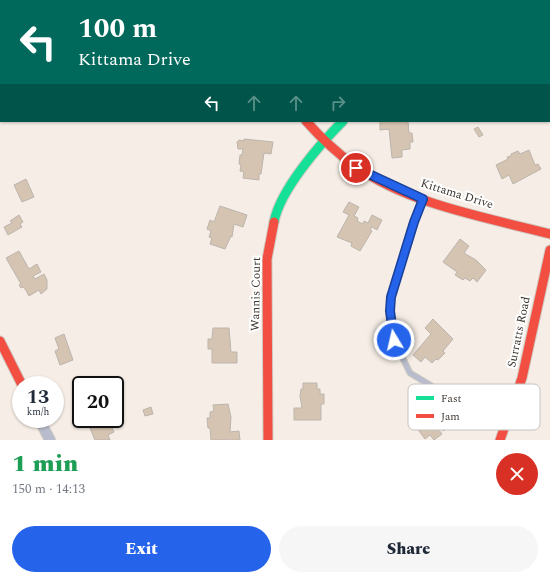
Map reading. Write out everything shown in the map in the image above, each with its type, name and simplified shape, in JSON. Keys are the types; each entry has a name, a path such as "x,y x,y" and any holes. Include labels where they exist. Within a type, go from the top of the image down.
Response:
{"street":[{"name":"Kittama Drive","path":"307,122 324,140 356,168 423,199 550,234"},
{"name":"Wannis Court","path":"268,440 267,259 275,218 288,190 324,140 342,122"},
{"name":"Surratts Road","path":"520,384 550,250"},
{"path":"0,341 18,376"},
{"path":"44,428 50,440"},
{"name":"Surratts Road","path":"500,440 504,430"}],"lane":[{"path":"423,199 414,222 393,289 390,311 394,340 410,373 428,384"}],"building":[{"path":"380,122 408,122 409,133 412,133 413,142 410,142 410,149 402,150 402,157 392,158 389,129 380,130"},
{"path":"478,127 483,135 479,137 474,129"},
{"path":"244,139 273,142 271,154 264,153 259,180 243,178 244,172 240,171 240,155 242,155 243,149 238,149 237,142 239,140 244,141"},
{"path":"529,150 535,165 538,164 541,169 513,184 509,175 502,179 496,165 508,159 507,157 511,156 511,154 518,151 520,154"},
{"path":"26,179 34,197 22,202 14,185"},
{"path":"349,202 359,207 354,216 358,218 357,221 363,224 364,221 368,223 372,215 382,220 377,230 372,227 370,230 372,231 360,251 351,246 352,243 337,237 349,215 343,212"},
{"path":"220,206 247,215 243,227 234,224 232,237 231,236 225,249 210,244 212,238 209,237 211,231 207,229 210,220 214,222"},
{"path":"19,215 23,222 20,224 22,227 8,235 4,227 12,223 10,221"},
{"path":"460,239 469,246 464,253 476,260 486,270 477,282 473,278 470,281 465,278 463,280 455,275 457,272 443,262"},
{"path":"19,251 29,269 37,264 41,272 33,276 35,279 44,274 47,280 47,289 41,294 39,290 29,296 24,287 21,288 19,285 21,284 6,258"},
{"path":"433,319 453,339 443,351 445,353 438,360 436,359 432,363 425,357 421,362 413,355 431,334 425,328"},
{"path":"213,328 229,328 231,352 237,352 237,363 212,363 212,349 208,349 208,339 212,339"},
{"path":"64,334 73,360 60,365 55,351 59,349 55,338"},
{"path":"303,383 317,383 317,389 320,389 320,394 324,394 324,404 321,404 321,420 294,420 294,408 302,408 300,396 301,389 303,389"},
{"path":"228,404 231,417 230,432 239,431 240,440 211,440 207,418 210,418 210,412 214,411 213,405"},
{"path":"151,407 153,414 145,416 143,410"},
{"path":"90,428 112,428 114,432 108,435 110,440 95,440"},
{"path":"418,430 439,430 442,434 434,440 430,435 425,439"}],"traffic: fast":[{"path":"274,222 278,209 292,182 323,142 342,122"}],"traffic: jam":[{"path":"307,122 329,145 355,166 400,191 449,208 550,234"},
{"path":"268,440 267,259 274,222"},
{"path":"520,384 550,250"},
{"path":"0,341 18,376"},
{"path":"500,440 504,430"}],"route":[{"path":"356,168 423,199 414,222 391,297 390,311 394,340"}]}
